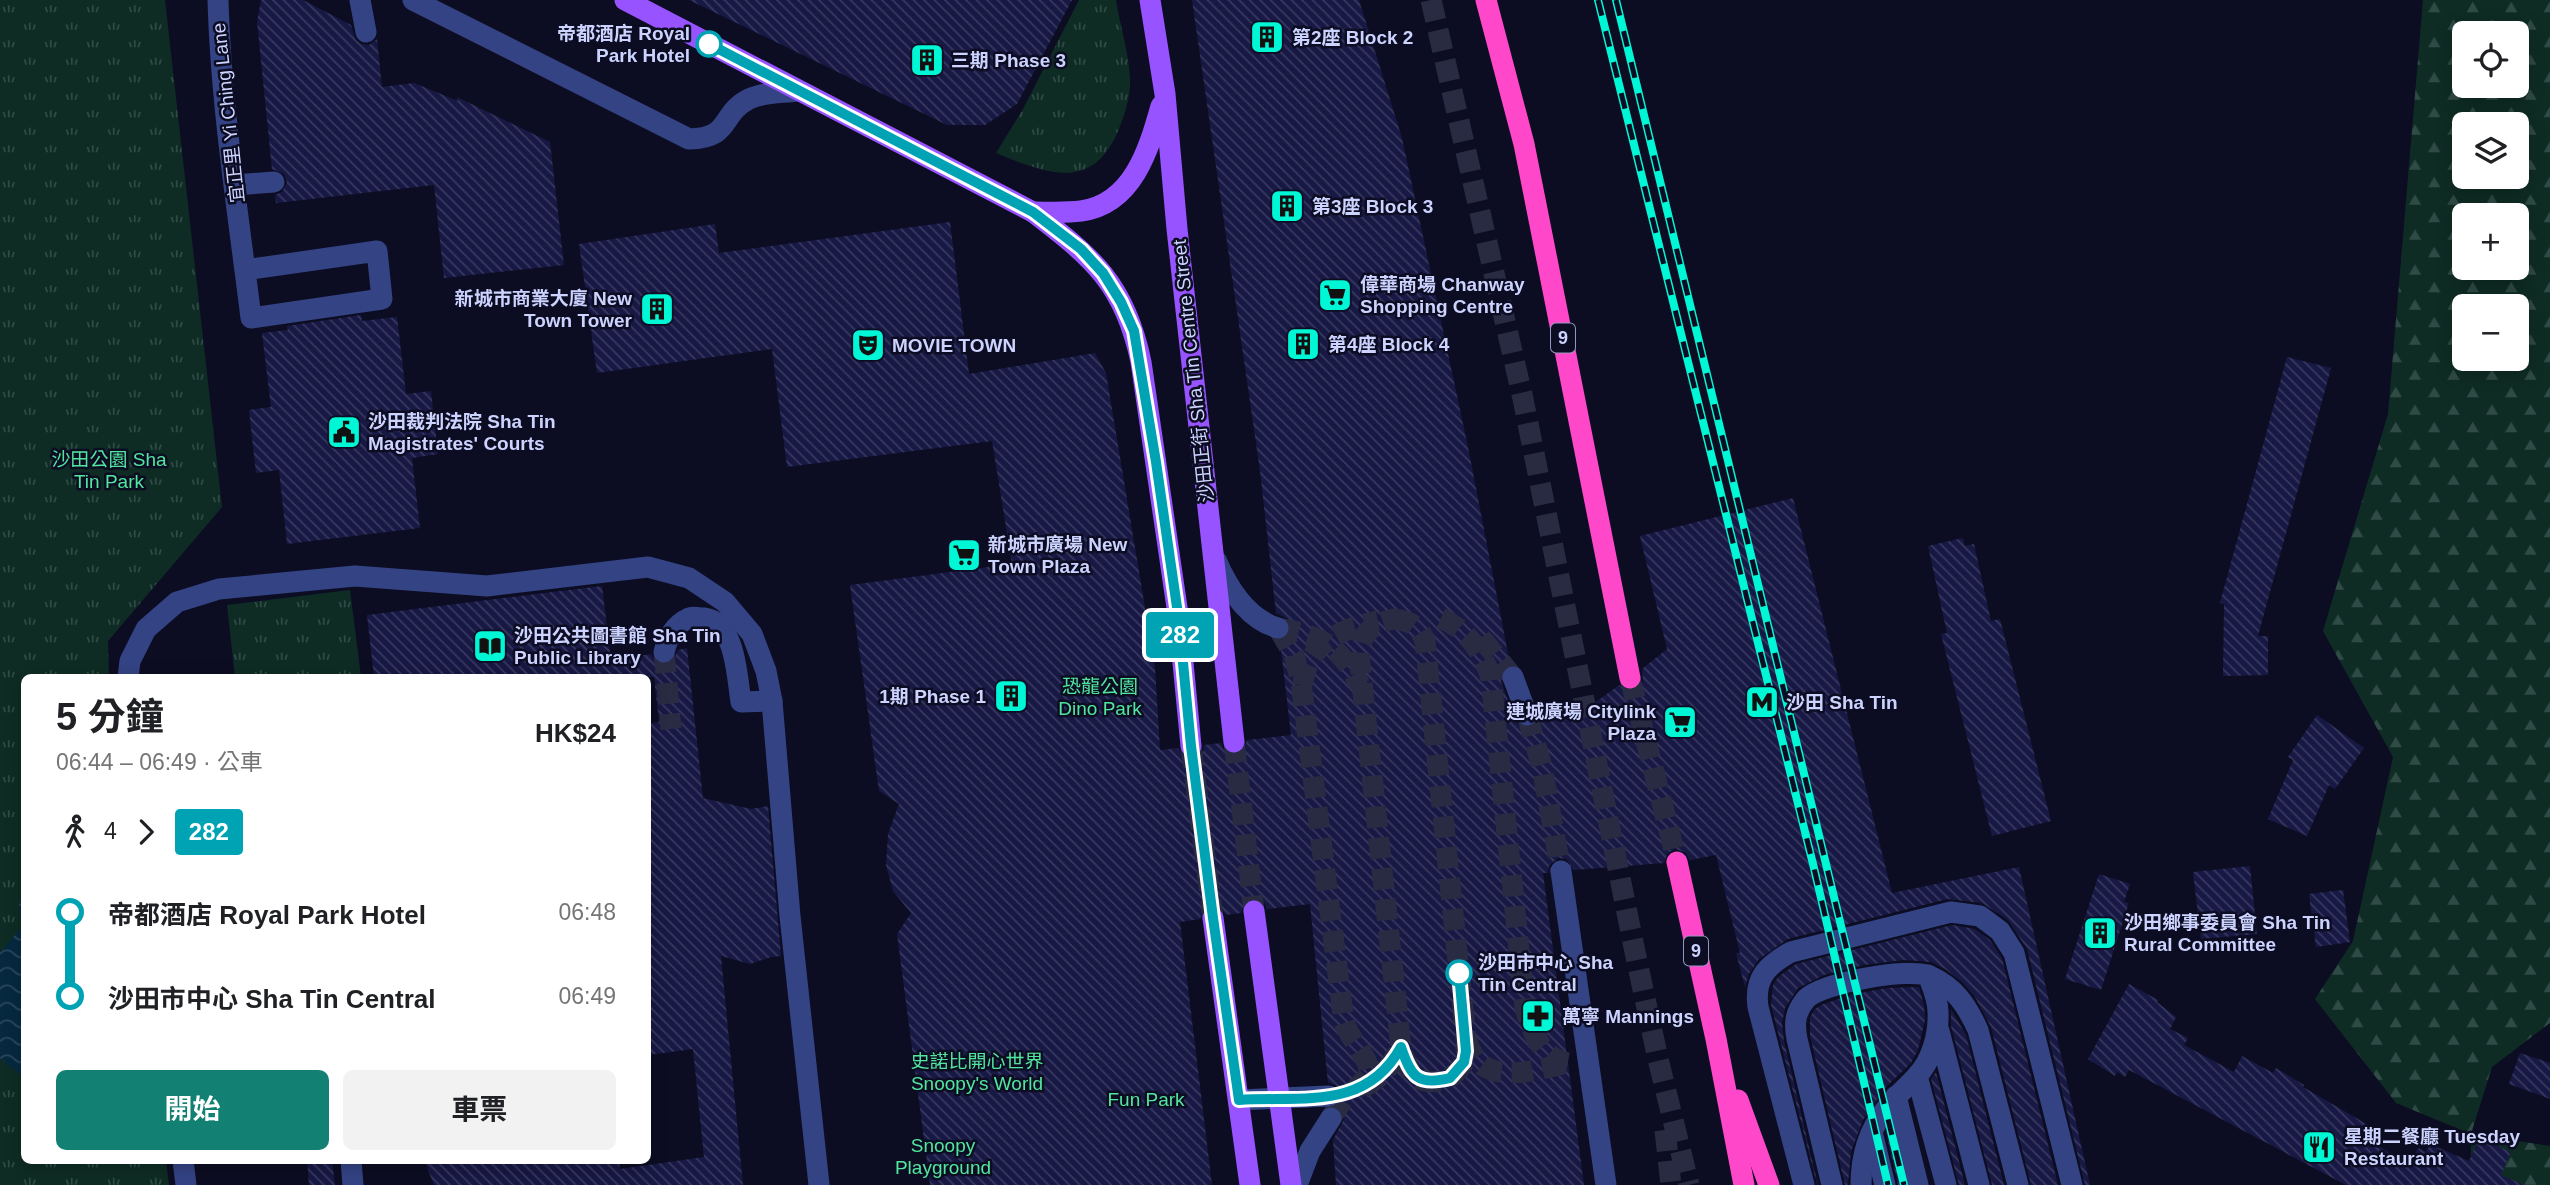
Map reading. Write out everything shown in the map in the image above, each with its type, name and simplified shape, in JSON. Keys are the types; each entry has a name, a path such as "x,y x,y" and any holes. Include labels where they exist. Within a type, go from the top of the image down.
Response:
{"highway":[{"name":"9","path":"1486,0 1524,144 1629,678"},
{"name":"9","path":"1676,862 1716,1039 1744,1185"},
{"path":"1716,1039 1769,1185"}],"main road":[{"path":"625,0 1033,212 1081,249 1103,273 1121,302 1134,331 1145,389 1179,621 1191,746"},
{"name":"沙田正街 Sha Tin Centre Street","path":"1150,0 1165,94 1177,229 1234,742"},
{"path":"1033,212 1081,211 1111,200 1135,175 1148,150 1165,94"},
{"path":"1254,911 1292,1185"},
{"path":"1213,918 1250,1185"}],"street":[{"name":"宜正里 Yi Ching Lane","path":"218,0 219,40 239,226 251,318 382,299 377,251 245,270"},
{"path":"219,40 225,0"},
{"path":"360,0 366,32"},
{"path":"413,0 689,139 706,139 723,128 733,112 748,99 797,91"},
{"path":"236,185 274,181"},
{"path":"1213,555 1228,586 1256,617 1278,628"},
{"path":"128,674 130,662 146,629 177,601 219,589 355,576 487,586 648,567 689,578 725,603 752,634 766,671 772,701 790,916 819,1185"},
{"path":"664,652 675,627 691,617 711,619 723,630 733,650 741,702 772,701"},
{"path":"1513,677 1527,715"},
{"path":"1561,871 1606,1185"},
{"path":"1804,1185 1758,1007 1756,992 1761,975 1774,962 1791,952 1951,912 1980,916 2000,931 2014,953 2073,1185"},
{"path":"1832,1185 1794,1024 1798,1010 1807,998 1819,990 1897,972 1928,975 1952,989 1968,1007 1978,1030 2018,1185"},
{"path":"1861,1185 1864,1151 1872,1132 1883,1112 1927,1063 1933,1047 1938,1009 1928,975"},
{"path":"1937,1026 1979,1185"},
{"path":"1568,1063 1577,1063 1590,1075"},
{"path":"1917,1076 1946,1185"},
{"path":"1239,1100 1329,1096"},
{"path":"1896,1096 1918,1185"},
{"path":"1297,1185 1310,1151 1331,1118"},
{"path":"1872,1132 1885,1185"},
{"path":"183,1164 186,1185"},
{"path":"351,1164 353,1185"}],"green space":[{"name":"沙田公園 Sha Tin Park","path":"0,0 165,0 222,507 108,641 109,674 21,674 21,1164 166,1164 169,1185 0,1185"},
{"path":"1079,0 1116,0 1130,79 1127,106 1118,131 1107,151 1095,163 1066,173 1032,167 996,153 1023,109"},
{"path":"2423,0 2550,0 2550,1023 2492,1067 2471,1134 2396,1103 2315,999 2353,941 2393,757 2323,631 2388,414"},
{"path":"350,590 361,674 235,674 227,605"},
{"path":"2471,1134 2550,1146 2550,1185 2471,1185"}],"water":[{"path":"21,927 21,1075 0,1058 0,953"}],"building":[{"path":"261,0 303,0 351,25 356,40 361,44 369,45 377,39 382,87 414,83 458,101 457,97 550,142 564,265 444,278 434,185 276,203 275,195 282,192 287,182 284,174 272,169 257,22"},
{"name":"三期 Phase 3","path":"689,0 1072,0 1017,104 985,125 947,125"},
{"name":"1期 Phase 1","path":"1192,0 1359,0 1402,138 1469,452 1510,664 1503,669 1501,681 1519,725 1532,727 1537,723 1540,714 1585,710 1619,685 1626,691 1638,688 1643,682 1642,669 1667,649 1640,536 1793,498 1892,893 2019,867 2090,1185 2085,1185 2027,949 2008,920 1982,903 1948,899 1788,939 1759,959 1749,974 1745,987 1736,953 1740,953 1716,855 1690,860 1686,853 1675,849 1668,853 1664,863 1574,870 1566,859 1558,858 1549,866 1548,873 1543,873 1584,1185 1336,1185 1333,1140 1344,1119 1337,1106 1342,1095 1336,1085 1328,1083 1310,904 1267,909 1264,902 1253,898 1245,901 1241,913 1226,915 1219,906 1212,905 1204,908 1200,919 1180,922 1212,1185 930,1185 897,934 911,913 893,891 886,865 888,834 899,804 879,791 850,585 1012,564 992,441 787,467 772,349 597,373 579,244 715,224 719,253 950,222 969,374 1095,353 1106,373 1155,668 1160,750 1178,748 1185,758 1193,759 1203,752 1204,745 1221,743 1224,750 1235,755 1242,752 1247,740 1291,735 1280,641 1287,638 1291,627 1288,619 1276,613 1260,471"},
{"name":"沙田裁判法院 Sha Tin Magistrates' Courts","path":"361,315 362,321 397,317 406,394 431,391 438,454 412,458 420,528 287,544 279,470 256,473 249,410 271,407 262,333 288,330 287,326"},
{"path":"2287,357 2331,368 2258,636 2268,636 2268,675 2223,676 2224,604 2220,603"},
{"path":"1963,538 1965,546 1974,544 1991,621 2000,619 2051,821 1992,836 1941,634 1947,633 1928,546"},
{"path":"602,586 611,660 651,654 655,661 666,665 673,661 678,650 687,648 703,798 751,809 768,806 781,956 750,964 721,956 743,1185 434,1185 426,1164 619,1164 620,1169 704,1157 693,1049 651,1055 651,723 659,722 654,677 651,677 651,674 374,674 367,615"},
{"path":"2317,715 2364,748 2335,789 2329,785 2307,836 2268,819 2293,760 2288,757"},
{"path":"2250,866 2257,934 2201,939 2193,872"},
{"name":"沙田鄉事委員會 Sha Tin Rural Committee","path":"2099,874 2130,884 2124,902 2129,903 2101,990 2065,979"},
{"path":"2343,890 2350,942 2316,947 2309,894"},
{"path":"1952,925 1975,929 1990,940 2002,958 2058,1185 2031,1185 1991,1027 1975,997 1945,969 1931,962 1904,960 1864,965 1824,975 1798,988 1785,1008 1782,1023 1784,1041 1817,1185 1771,1005 1773,985 1778,977 1796,964"},
{"path":"2129,984 2158,1000 2157,1002 2176,1017 2170,1029 2188,1038 2184,1045 2234,1072 2242,1056 2273,1073 2276,1068 2370,1126 2364,1138 2410,1164 2418,1148 2426,1152 2430,1144 2469,1161 2479,1138 2511,1152 2501,1175 2524,1185 2346,1185 2129,1070 2125,1077 2117,1072 2115,1076 2088,1059"},
{"path":"1919,987 1925,1020 1918,1050 1911,1063 1886,1087 1863,1120 1851,1152 1848,1185 1845,1185 1810,1036 1810,1017 1821,1005 1850,995 1887,988"},
{"path":"1951,1009 1966,1035 2004,1185 1992,1185 1951,1026"},
{"path":"2520,1053 2550,1063 2550,1099 2509,1084"},
{"path":"1936,1072 1965,1185 1959,1185 1931,1079"},
{"path":"1890,1126 1904,1185 1898,1185 1886,1133"},
{"path":"307,1164 332,1164 335,1185 309,1185"}],"tunnel":[{"path":"1431,0 1523,399 1635,952 1689,1185"},
{"path":"1441,618 1459,629 1472,642 1491,678 1525,1008 1544,1050 1568,1063"},
{"path":"1394,619 1414,625 1425,641 1466,1039 1466,1056 1460,1068 1448,1078 1433,1082 1425,1081 1412,1073 1401,1047 1360,664 1360,647 1366,634 1377,624 1394,619"},
{"path":"1303,685 1311,659 1328,640 1352,628 1378,621"},
{"path":"1278,628 1294,655 1301,682 1344,1022 1369,1067 1370,1074 1355,1090"},
{"path":"1278,628 1306,634 1328,645 1345,661 1360,685"},
{"path":"1481,638 1513,677"},
{"path":"664,652 671,729"},
{"path":"1630,678 1677,862"},
{"path":"1527,715 1542,767 1561,871"},
{"path":"1234,742 1254,911"},
{"path":"1191,746 1213,918"},
{"path":"1466,1039 1478,1062 1494,1071 1526,1072 1568,1063"},
{"path":"1362,1088 1385,1071 1401,1047"},
{"path":"1331,1118 1347,1093"},
{"path":"1665,1130 1671,1185"}],"railway":[{"path":"1598,0 1814,868 1888,1185"},
{"path":"1616,0 1904,1185"}],"bus line":[{"name":"282","path":"709,44 1033,212 1081,249 1103,273 1121,302 1134,331 1141,362 1156,462 1179,621 1191,746 1213,918 1239,1100 1322,1097 1347,1093 1367,1086 1381,1076 1393,1063 1401,1047 1406,1063 1419,1079 1428,1082 1450,1078 1464,1062 1466,1051 1459,973"}],"place":[{"name":"第2座 Block 2","path":"1267,37"},
{"name":"帝都酒店 Royal Park Hotel","path":"709,44"},
{"name":"三期 Phase 3","path":"927,60"},
{"name":"第3座 Block 3","path":"1287,206"},
{"name":"偉華商場 Chanway Shopping Centre","path":"1335,295"},
{"name":"新城市商業大廈 New Town Tower","path":"657,309"},
{"name":"第4座 Block 4","path":"1303,344"},
{"name":"MOVIE TOWN","path":"868,345"},
{"name":"沙田裁判法院 Sha Tin Magistrates' Courts","path":"344,432"},
{"name":"新城市廣場 New Town Plaza","path":"964,555"},
{"name":"沙田公共圖書館 Sha Tin Public Library","path":"490,646"},
{"name":"1期 Phase 1","path":"1011,696"},
{"name":"沙田 Sha Tin","path":"1762,702"},
{"name":"連城廣場 Citylink Plaza","path":"1680,722"},
{"name":"沙田鄉事委員會 Sha Tin Rural Committee","path":"2100,933"},
{"name":"沙田市中心 Sha Tin Central","path":"1459,973"},
{"name":"萬寧 Mannings","path":"1538,1016"},
{"name":"星期二餐廳 Tuesday Restaurant","path":"2319,1147"}],"park label":[{"name":"恐龍公園 Dino Park","path":"1100,697"},
{"name":"史諾比開心世界 Snoopy's World","path":"977,1072"},
{"name":"Fun Park","path":"1146,1099"},
{"name":"Snoopy Playground","path":"943,1156"}]}
